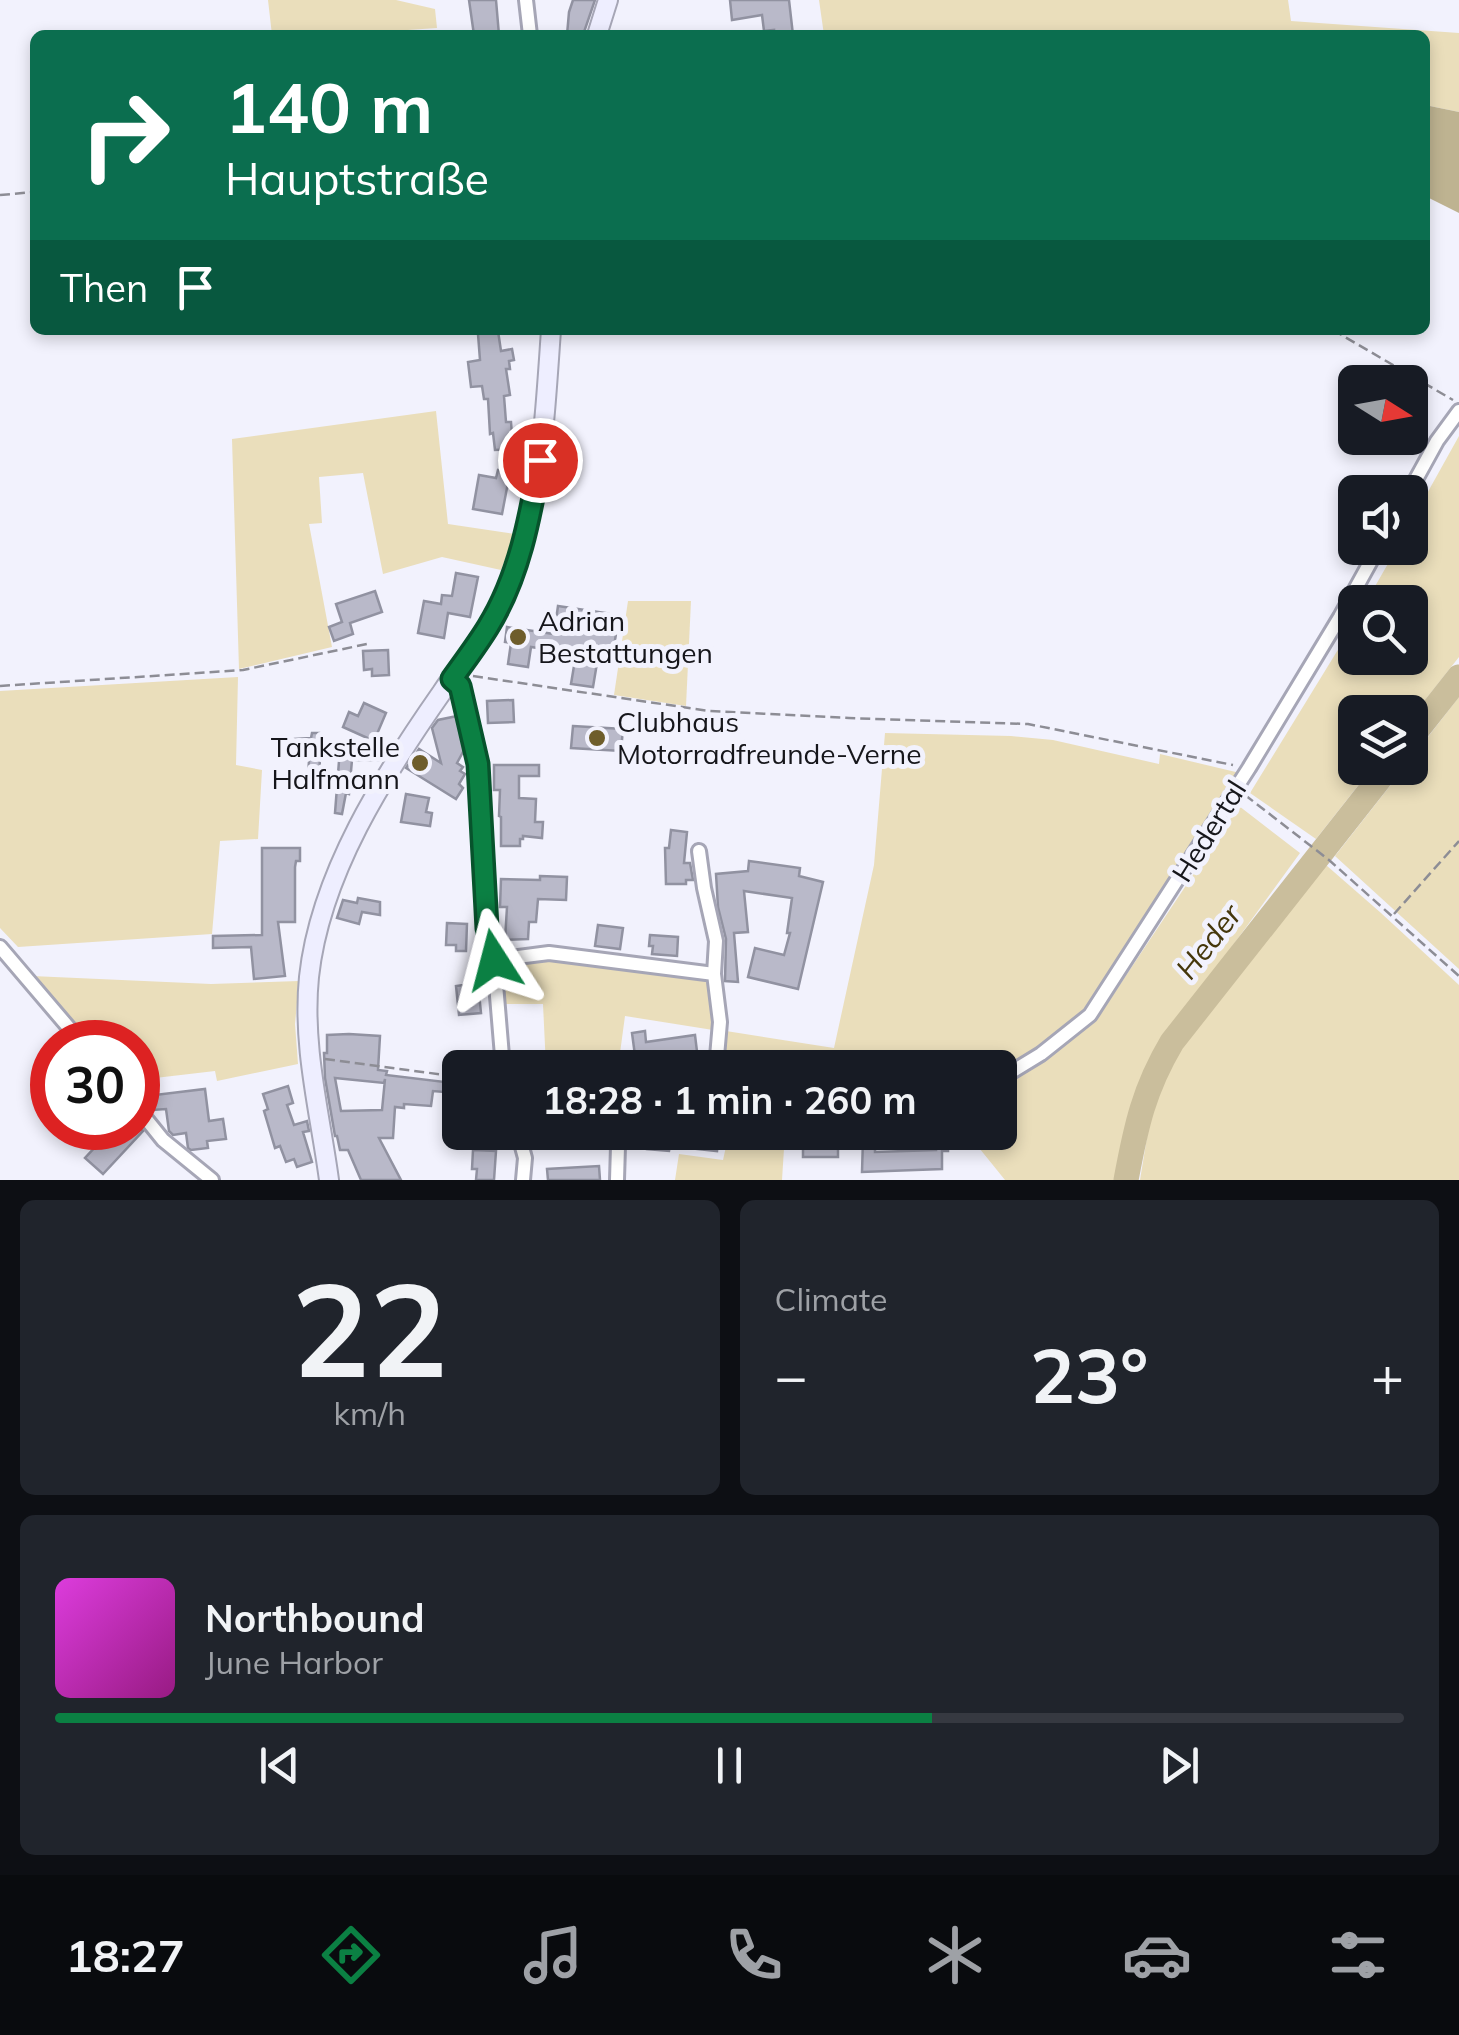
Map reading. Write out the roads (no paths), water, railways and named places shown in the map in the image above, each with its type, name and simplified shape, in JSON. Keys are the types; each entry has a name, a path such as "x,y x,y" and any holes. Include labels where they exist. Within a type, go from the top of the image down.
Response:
{"main road":[{"path":"599,30 608,0"},
{"path":"329,1180 309,1057 309,975 317,933 359,823 400,756 456,683 507,587 520,551 540,460 550,335"}],"street":[{"path":"526,0 529,30"},
{"path":"1418,475 1459,407"},
{"name":"Hedertal","path":"1017,1068 1090,1014 1249,768 1369,565"},
{"path":"456,683 478,764 487,928 494,960 502,1050"},
{"path":"699,851 716,941 718,1050"},
{"path":"0,947 62,1020"},
{"path":"494,960 549,952 714,974"},
{"path":"160,1135 212,1180"},
{"path":"523,1150 523,1180"},
{"path":"618,1150 618,1180"}],"waterway":[{"name":"Heder","path":"1428,716 1459,677"},
{"name":"Heder","path":"1126,1180 1142,1108 1172,1042 1375,785"}],"place":[{"name":"Adrian Bestattungen","path":"518,637"},
{"name":"Clubhaus Motorradfreunde-Verne","path":"597,738"},
{"name":"Tankstelle Halfmann","path":"420,763"}]}
